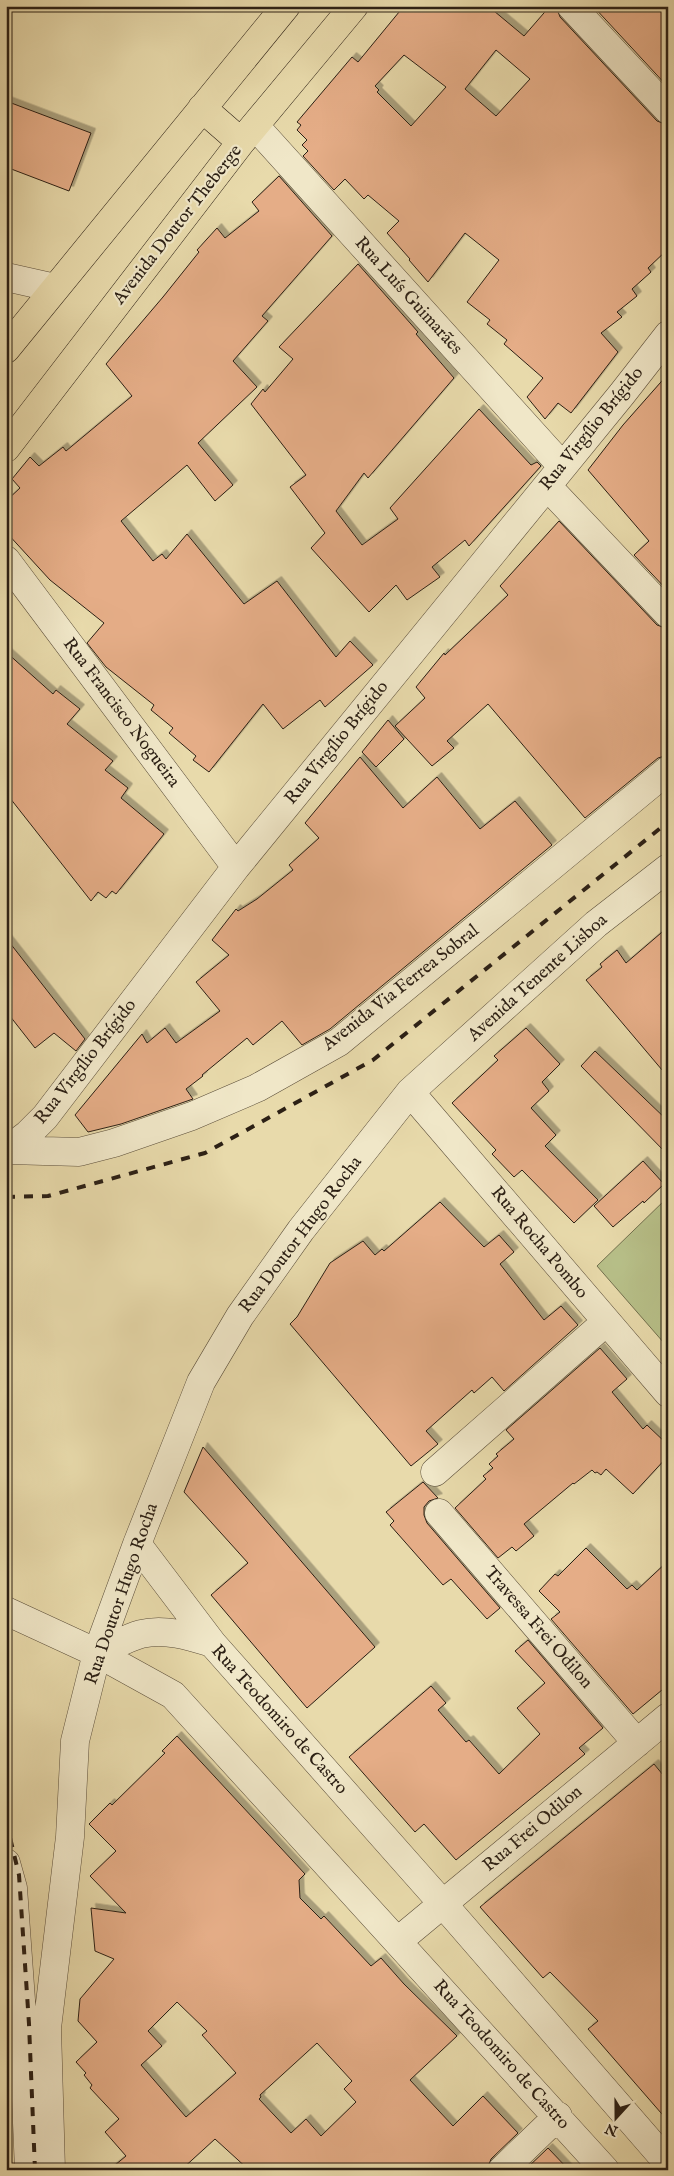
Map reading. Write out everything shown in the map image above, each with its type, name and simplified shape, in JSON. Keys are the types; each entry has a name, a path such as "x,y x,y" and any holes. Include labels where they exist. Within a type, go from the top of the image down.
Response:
{"main road":[{"path":"6,349 286,6"},
{"name":"Avenida Doutor Theberge","path":"6,448 248,134 354,6"},
{"path":"202,108 248,134"}],"street":[{"path":"571,6 668,110"},
{"name":"Rua Luís Guimarães","path":"248,134 554,476 668,614"},
{"path":"6,277 55,288"},
{"name":"Rua Virgílio Brígido","path":"8,1151 45,1117 236,867 668,335"},
{"name":"Rua Francisco Nogueira","path":"6,560 236,867"},
{"name":"Avenida Via Ferrea Sobral","path":"8,1151 79,1152 114,1142 192,1116 249,1091 339,1042 668,770"},
{"name":"Avenida Tenente Lisboa","path":"410,1092 596,924 668,868"},
{"name":"Rua Rocha Pombo","path":"410,1092 606,1322 663,1377"},
{"name":"Rua Doutor Hugo Rocha","path":"51,2170 47,2028 70,1837 75,1741 98,1653 137,1544 201,1382 240,1316 301,1230 410,1092"},
{"path":"435,1472 606,1322"},
{"name":"Travessa Frei Odilon","path":"439,1513 638,1743"},
{"path":"137,1544 212,1643"},
{"path":"6,1611 98,1653"},
{"name":"Rua Teodomiro de Castro","path":"98,1653 142,1634 165,1632 212,1643 443,1904 668,2163"},
{"name":"Rua Teodomiro de Castro","path":"98,1653 173,1695 558,2116 605,2170"},
{"name":"Rua Frei Odilon","path":"398,1941 668,1718"},
{"path":"6,1863 13,1888 23,2028 29,2170"},
{"path":"502,2170 558,2116"}],"green space":[{"path":"668,1197 668,1339 664,1343 597,1266"}],"building":[{"path":"404,6 488,6 524,36 550,6 556,6 560,17 657,121 668,125 668,249 648,268 651,272 632,289 637,296 617,312 622,317 601,333 618,352 571,413 558,403 545,419 527,397 543,378 504,344 507,340 487,324 490,320 467,302 499,260 465,233 428,282 387,233 399,221 368,195 364,199 345,179 334,190 303,156 308,151 302,145 307,140 297,130 301,125 297,122 352,57 358,62","holes":["496,50 530,79 496,116 465,89","404,55 446,87 411,126 377,92 379,90 375,86"]},
{"path":"593,6 668,6 668,87"},
{"path":"6,101 91,133 69,191 6,167"},
{"path":"279,176 332,236 262,316 268,321 233,361 257,387 198,443 233,485 215,501 187,465 121,521 153,561 162,554 166,559 187,534 244,604 277,581 336,657 350,641 373,665 325,707 320,700 283,729 263,704 209,772 193,760 196,756 169,733 173,728 151,710 154,705 106,667 87,643 104,623 50,580 6,532 6,501 20,488 12,479 30,457 39,466 63,447 66,451 132,396 106,364 163,297 199,252 197,250 217,228 225,238 259,211 252,202"},
{"path":"358,264 418,332 416,334 454,378 368,478 364,473 336,511 362,545 398,519 390,508 479,409 531,465 537,462 541,466 469,546 465,540 432,567 440,577 407,600 396,585 369,612 311,548 325,533 290,487 306,475 251,404 263,389 265,392 293,359 279,347"},
{"path":"668,374 668,591 634,555 649,541 588,470 623,425"},
{"path":"559,521 657,625 668,629 668,755 658,758 585,818 488,704 447,741 454,748 432,766 395,726 425,698 416,687 444,653 445,655 508,595 500,586"},
{"path":"6,652 53,694 56,690 80,709 67,724 113,761 105,770 128,788 121,798 164,834 116,894 112,891 106,898 98,892 91,901 6,793"},
{"path":"388,720 404,739 376,767 362,752"},
{"path":"360,757 403,808 437,777 480,829 515,801 552,845 330,1029 302,1045 282,1021 253,1045 247,1038 186,1089 193,1099 121,1124 88,1132 75,1115 142,1034 147,1043 165,1028 176,1043 220,1011 196,982 229,955 212,940 236,909 238,911 257,899 293,870 289,865 319,838 305,823"},
{"path":"668,927 668,1077 586,980 602,967 600,964 617,950 626,963"},
{"path":"6,938 85,1039 76,1051 54,1033 35,1048 6,1011"},
{"path":"526,1028 560,1064 542,1082 549,1091 531,1108 556,1135 545,1146 598,1200 574,1223 522,1170 514,1177 492,1154 496,1150 452,1103 498,1060 494,1056"},
{"path":"595,1051 668,1121 668,1155 581,1066"},
{"path":"643,1161 664,1184 644,1203 643,1201 613,1227 594,1206"},
{"path":"440,1202 484,1247 499,1235 514,1252 500,1264 544,1320 561,1306 578,1325 504,1391 492,1377 474,1393 472,1390 426,1431 438,1444 411,1466 290,1324 297,1317 330,1263 363,1241 375,1255 382,1249 384,1251"},
{"path":"600,1348 627,1379 612,1392 643,1429 647,1425 668,1445 668,1456 633,1494 606,1469 601,1475 592,1470 573,1483 524,1524 534,1536 516,1551 512,1547 498,1558 455,1508 486,1479 483,1476 493,1468 489,1464 498,1456 496,1454 514,1439 506,1430"},
{"path":"203,1447 375,1647 307,1708 211,1595 248,1563 184,1492"},
{"path":"423,1482 438,1498 429,1501 424,1507 427,1523 500,1608 487,1619 451,1579 443,1585 390,1525 394,1521 386,1512"},
{"path":"586,1548 627,1589 632,1585 637,1590 668,1561 668,1685 633,1714 551,1619 560,1612 539,1591 555,1574 558,1576"},
{"path":"528,1640 603,1728 579,1748 585,1754 456,1860 424,1824 415,1832 349,1757 431,1686 446,1703 438,1710 466,1742 469,1740 499,1774 540,1734 517,1708 545,1683 515,1651"},
{"path":"177,1736 305,1874 299,1880 300,1898 321,1919 324,1916 371,1966 381,1958 404,1984 457,2036 410,2080 453,2126 483,2096 518,2133 491,2159 487,2170 249,2170 215,2139 181,2170 109,2170 126,2156 105,2132 119,2119 90,2088 92,2085 84,2075 86,2073 76,2062 97,2042 78,2021 80,1999 114,1959 95,1951 91,1908 126,1913 90,1876 116,1851 89,1824 110,1803 112,1805 165,1753 162,1751","holes":["177,2002 207,2031 202,2035 236,2073 186,2117 141,2065 162,2046 148,2031","317,2043 352,2081 344,2089 356,2102 321,2136 306,2119 291,2133 259,2099 260,2095"]},
{"path":"654,1764 668,1781 668,2121 588,2029 598,2021 550,1972 543,1978 480,1907"},
{"path":"548,2148 569,2170 525,2170"}],"railway":[{"path":"6,1197 48,1196 205,1153 373,1060 668,822"},
{"path":"6,1821 19,1875 29,2024 35,2170"}]}
